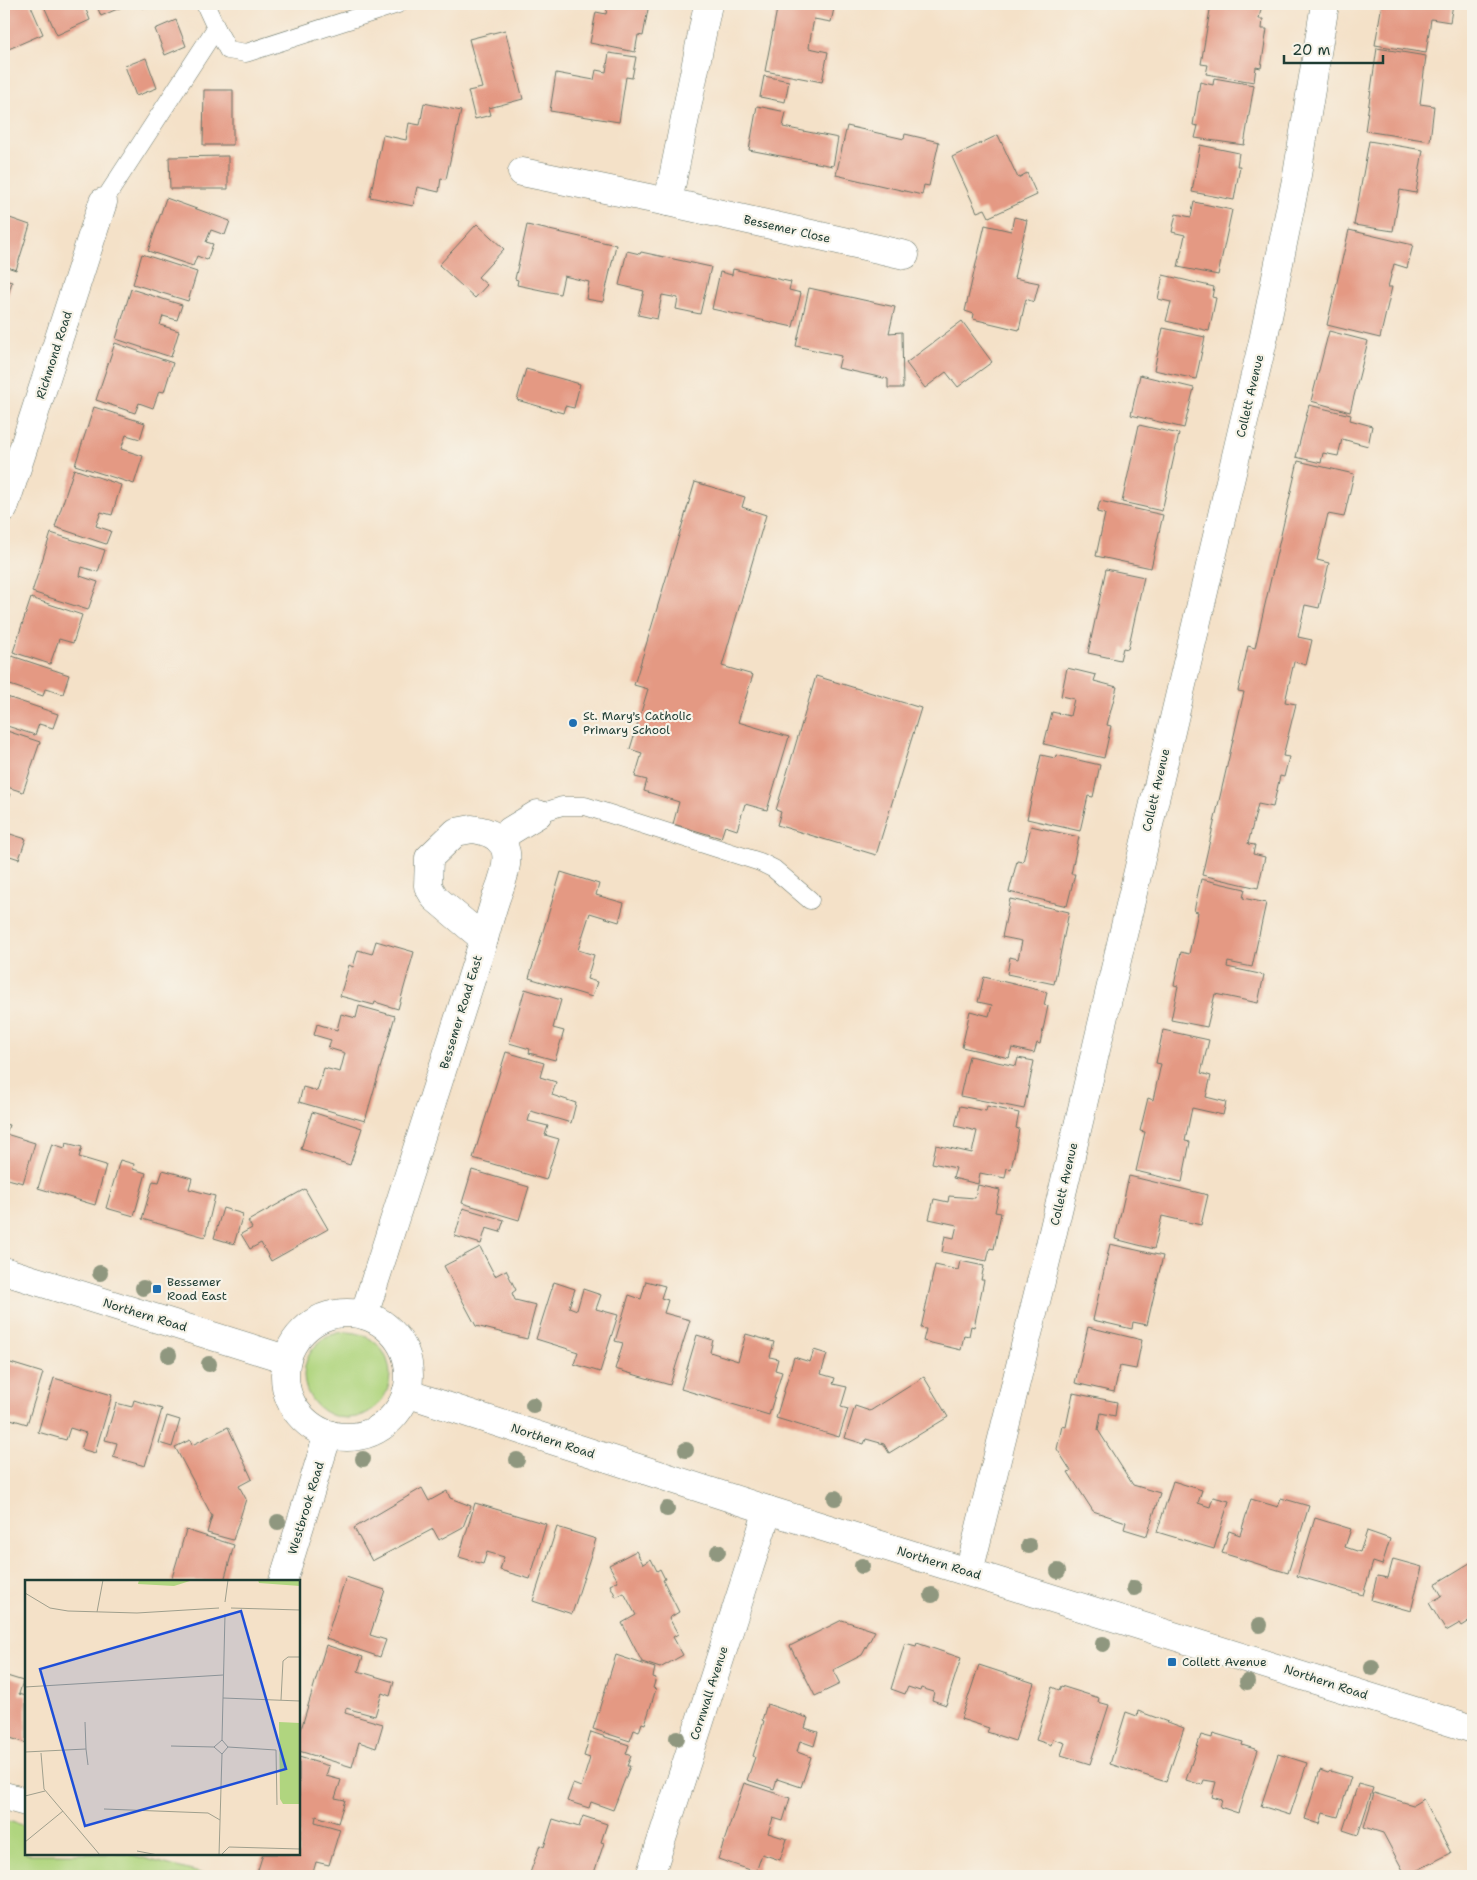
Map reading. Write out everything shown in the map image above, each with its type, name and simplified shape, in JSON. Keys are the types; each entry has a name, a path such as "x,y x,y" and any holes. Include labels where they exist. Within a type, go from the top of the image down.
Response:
{"street":[{"path":"668,202 708,4"},
{"name":"Collett Avenue","path":"969,1572 1048,1253 1263,341 1297,175 1326,4"},
{"name":"Bessemer Close","path":"522,172 668,202 905,256"},
{"name":"Richmond Road","path":"4,508 103,202"},
{"path":"500,841 510,831 538,814"},
{"name":"Bessemer Road East","path":"364,1314 508,867 506,853 500,841 488,831 472,829 456,832 430,858 428,886 435,898 484,939"},
{"name":"Northern Road","path":"4,1271 286,1359"},
{"path":"349,1312 364,1314 384,1324 397,1336 406,1352 409,1370 406,1393 401,1407 388,1422 372,1433 353,1437 328,1434 308,1424 292,1406 286,1391 284,1374 286,1359 293,1343 303,1330 317,1319 349,1312"},
{"name":"Northern Road","path":"406,1393 768,1510 1473,1729"},
{"name":"Westbrook Road","path":"283,1580 328,1434"},
{"name":"Cornwall Avenue","path":"650,1876 768,1510"},
{"path":"4,1796 25,1802"}],"lane":[{"path":"205,4 228,50 246,54 398,4"},
{"path":"103,202 216,28"},
{"path":"538,814 572,804 608,812 760,862 774,869 810,900"}],"green space":[{"path":"347,1332 363,1335 371,1339 383,1351 387,1359 390,1375 387,1391 383,1399 371,1411 363,1415 347,1418 331,1415 323,1411 311,1399 307,1391 304,1375 307,1359 311,1351 323,1339 331,1335"},
{"path":"4,1820 25,1826 25,1855 132,1855 211,1876 4,1876"}],"building":[{"path":"4,4 30,4 43,34 4,51"},
{"path":"43,4 93,4 85,7 90,20 57,35"},
{"path":"96,4 129,4 101,16"},
{"path":"141,4 153,4 143,8"},
{"path":"608,4 649,4 643,36 638,35 635,52 590,43 596,12 606,14"},
{"path":"778,4 835,4 831,22 814,19 810,40 809,48 828,52 822,82 765,71"},
{"path":"1211,4 1262,4 1259,19 1263,19 1262,29 1267,29 1261,68 1256,67 1254,82 1206,74 1208,65 1201,64"},
{"path":"1382,4 1453,4 1450,22 1431,19 1426,53 1375,45"},
{"path":"176,20 186,46 165,55 155,29"},
{"path":"505,30 523,99 489,108 491,115 475,119 468,91 482,88 469,39"},
{"path":"1377,48 1426,56 1420,104 1434,106 1430,141 1365,131"},
{"path":"609,53 636,57 632,78 626,77 619,122 550,111 556,73 594,80 596,70 606,72"},
{"path":"146,58 157,88 136,96 125,66"},
{"path":"764,76 789,81 785,102 760,97"},
{"path":"1214,78 1254,85 1244,145 1195,138 1198,126 1193,125 1200,82 1213,85"},
{"path":"204,90 233,90 233,145 203,145"},
{"path":"424,103 461,111 446,179 441,178 439,192 417,187 413,206 370,197 383,135 406,140 409,123 420,125"},
{"path":"757,106 786,112 783,127 838,138 833,166 749,150"},
{"path":"847,126 904,139 905,134 939,142 929,186 924,185 922,195 836,175"},
{"path":"998,135 1018,178 1027,173 1037,195 989,217 985,209 977,212 952,157"},
{"path":"1369,141 1423,150 1416,193 1400,190 1393,231 1354,225"},
{"path":"1200,145 1239,153 1237,166 1240,166 1234,200 1192,192"},
{"path":"228,156 228,189 170,189 169,157"},
{"path":"166,198 230,221 225,235 211,230 206,242 213,244 207,260 197,256 193,266 148,251"},
{"path":"1194,202 1232,210 1218,275 1178,267 1185,235 1172,232 1176,214 1191,217"},
{"path":"4,216 30,225 16,270 4,266"},
{"path":"1014,217 1027,220 1014,278 1039,283 1034,302 1026,299 1019,330 973,319 974,314 965,311 985,225 1011,231"},
{"path":"477,224 504,249 478,277 487,285 475,298 439,265"},
{"path":"527,225 616,245 603,302 586,299 589,282 564,276 560,294 517,285 518,280 515,279"},
{"path":"1349,230 1413,245 1407,268 1394,264 1388,287 1392,287 1380,338 1327,325"},
{"path":"627,251 640,254 641,252 711,267 700,314 676,309 678,298 662,295 657,319 638,315 644,291 619,285"},
{"path":"142,254 197,272 188,301 133,284"},
{"path":"733,269 791,282 789,290 801,293 793,327 712,309 720,272 732,275"},
{"path":"1163,275 1214,287 1212,297 1216,298 1209,331 1166,321 1171,302 1158,299"},
{"path":"4,280 12,282 4,308"},
{"path":"809,288 895,307 889,333 902,332 903,388 888,388 888,379 838,368 841,356 796,346"},
{"path":"131,289 182,305 177,320 163,316 160,325 179,331 171,357 116,339"},
{"path":"962,321 992,362 958,387 946,372 925,388 906,363"},
{"path":"1163,328 1205,337 1196,379 1154,370"},
{"path":"1329,331 1368,341 1350,412 1311,401"},
{"path":"115,343 173,363 164,392 159,391 153,408 139,403 135,413 96,400"},
{"path":"526,369 580,384 574,408 565,406 563,413 517,400"},
{"path":"1140,375 1194,388 1184,428 1131,415"},
{"path":"1309,405 1351,415 1350,420 1372,426 1368,446 1342,439 1338,456 1323,453 1321,463 1296,457"},
{"path":"94,407 145,423 140,439 126,435 121,449 143,456 134,484 75,465"},
{"path":"1139,425 1179,434 1162,511 1122,502"},
{"path":"1298,461 1354,474 1344,517 1328,514 1317,560 1329,563 1319,608 1305,605 1298,637 1312,640 1306,665 1294,662 1285,702 1296,704 1283,756 1289,757 1284,777 1280,776 1273,807 1258,804 1248,844 1255,845 1253,854 1265,857 1258,888 1202,875 1244,692 1238,691 1248,646 1255,648"},
{"path":"74,469 121,485 112,515 101,512 96,526 111,531 106,544 55,527"},
{"path":"695,482 745,497 742,507 766,515 722,666 753,675 738,722 789,737 767,810 745,804 737,830 725,826 721,838 673,824 679,802 644,791 647,780 635,777 642,753 630,749 648,689 634,685"},
{"path":"1100,501 1163,515 1151,568 1096,556 1105,514 1097,512"},
{"path":"51,533 105,550 98,572 82,567 80,576 98,582 88,610 32,592"},
{"path":"1106,569 1144,577 1128,649 1123,648 1120,660 1088,653"},
{"path":"31,598 82,615 73,643 59,639 50,664 13,652"},
{"path":"12,656 69,675 63,694 45,689 43,696 4,683"},
{"path":"1067,668 1096,675 1094,681 1117,687 1107,725 1111,726 1104,758 1044,744 1052,712 1070,716 1074,699 1061,696"},
{"path":"816,676 921,708 876,855 777,825 781,812 776,810"},
{"path":"4,696 58,714 53,728 39,724 35,735 4,725"},
{"path":"4,730 40,742 23,792 4,786"},
{"path":"1041,755 1055,758 1056,755 1100,765 1093,797 1088,796 1080,831 1027,819"},
{"path":"4,792 10,794 4,811"},
{"path":"1031,826 1079,837 1071,874 1075,874 1067,906 1009,892 1017,861 1023,862"},
{"path":"4,832 26,839 19,859 4,854"},
{"path":"561,872 599,884 596,895 624,903 619,922 590,913 578,950 594,955 587,979 597,982 592,997 529,978"},
{"path":"1201,879 1245,889 1243,898 1266,903 1252,967 1228,962 1227,967 1264,975 1258,1003 1215,994 1207,1027 1171,1020 1178,986 1174,985 1181,952 1189,954 1198,912 1194,911"},
{"path":"1010,899 1069,912 1054,984 1007,974 1010,957 1018,959 1022,941 1002,937"},
{"path":"376,941 414,952 398,1009 375,1002 374,1005 340,996 349,965 353,967 358,950 372,954"},
{"path":"984,977 1047,992 1044,1005 1048,1006 1040,1044 1037,1043 1034,1053 1012,1048 1009,1058 962,1047 970,1011 989,1016 992,1005 978,1002"},
{"path":"525,989 561,1000 553,1028 564,1031 555,1060 529,1053 530,1049 509,1043"},
{"path":"359,1006 395,1016 365,1121 299,1102 303,1087 317,1091 324,1068 340,1072 345,1053 328,1048 331,1040 314,1035 317,1024 337,1030 341,1014 356,1018"},
{"path":"1163,1030 1209,1040 1201,1073 1211,1076 1206,1097 1226,1102 1223,1115 1192,1108 1185,1141 1190,1142 1182,1182 1136,1171 1145,1132 1140,1131 1148,1098 1153,1100 1161,1064 1156,1063"},
{"path":"506,1052 544,1063 540,1077 556,1082 552,1095 576,1103 571,1123 531,1111 528,1121 548,1126 545,1135 559,1139 546,1180 473,1158"},
{"path":"969,1056 1016,1066 1018,1058 1034,1061 1024,1109 960,1096"},
{"path":"960,1106 986,1111 987,1106 1019,1113 1016,1128 1019,1129 1015,1151 1011,1169 1007,1168 1005,1178 980,1173 978,1184 953,1178 956,1168 932,1163 936,1145 972,1153 977,1131 955,1126"},
{"path":"312,1112 362,1128 350,1165 301,1149"},
{"path":"4,1124 9,1125 6,1134 35,1143 23,1183 4,1178"},
{"path":"66,1143 82,1147 79,1157 106,1165 95,1205 38,1188 52,1144 65,1148"},
{"path":"120,1160 134,1164 133,1169 146,1173 134,1216 106,1208"},
{"path":"163,1170 192,1178 189,1189 215,1196 205,1237 142,1219 153,1181 159,1182"},
{"path":"472,1170 529,1187 519,1220 462,1203"},
{"path":"1129,1176 1208,1195 1201,1225 1162,1216 1154,1249 1115,1239"},
{"path":"978,1185 1000,1190 995,1212 1001,1213 994,1249 990,1248 987,1261 942,1252 945,1236 954,1238 957,1225 929,1219 934,1199 948,1202 949,1196 975,1198"},
{"path":"305,1189 328,1229 271,1261 261,1243 250,1249 241,1234 252,1228 248,1221"},
{"path":"223,1208 243,1214 234,1244 214,1238"},
{"path":"463,1208 504,1220 500,1232 486,1228 481,1244 455,1236"},
{"path":"1110,1244 1163,1256 1147,1325 1133,1322 1132,1329 1093,1320"},
{"path":"480,1247 495,1276 506,1270 516,1290 512,1293 515,1300 536,1305 527,1339 476,1326 444,1266"},
{"path":"960,1261 984,1266 981,1280 984,1280 974,1327 971,1326 969,1336 964,1335 961,1350 923,1341 926,1329 921,1328 935,1265 958,1270"},
{"path":"646,1281 665,1286 661,1298 668,1300 664,1313 690,1320 670,1385 615,1369 623,1343 615,1341 629,1295 641,1299"},
{"path":"554,1282 575,1289 569,1307 577,1310 583,1289 601,1295 596,1309 618,1315 600,1372 574,1364 578,1352 536,1339"},
{"path":"1088,1327 1142,1340 1136,1369 1120,1366 1114,1392 1075,1383"},
{"path":"746,1334 774,1342 770,1357 778,1359 775,1370 782,1372 769,1415 681,1389 697,1335 713,1340 710,1352 738,1361"},
{"path":"814,1350 827,1354 821,1374 835,1378 833,1384 847,1387 841,1407 848,1409 839,1437 776,1418 794,1357 810,1362"},
{"path":"4,1361 43,1373 27,1424 4,1417"},
{"path":"924,1377 948,1417 889,1453 884,1444 866,1439 864,1444 845,1438 855,1406 870,1411"},
{"path":"54,1378 112,1395 95,1453 81,1449 86,1433 70,1428 66,1440 38,1432"},
{"path":"1073,1393 1117,1402 1115,1416 1101,1413 1098,1430 1133,1485 1160,1493 1147,1536 1124,1529 1126,1522 1093,1511 1068,1472 1071,1471 1057,1449 1062,1426 1066,1427"},
{"path":"134,1400 162,1409 145,1466 113,1457 117,1443 105,1440 116,1403 132,1407"},
{"path":"167,1416 180,1420 172,1447 159,1443"},
{"path":"228,1427 252,1479 239,1486 246,1499 233,1540 207,1533 212,1516 175,1447 190,1440 192,1445"},
{"path":"1173,1481 1202,1490 1198,1503 1210,1507 1213,1497 1229,1501 1214,1549 1157,1532"},
{"path":"422,1488 429,1501 447,1491 450,1498 471,1506 463,1527 439,1540 433,1529 372,1561 354,1528"},
{"path":"1281,1498 1309,1506 1288,1573 1222,1553 1229,1531 1240,1535 1251,1499 1278,1507"},
{"path":"475,1503 546,1524 530,1579 500,1570 504,1557 487,1552 483,1564 459,1557"},
{"path":"1315,1518 1351,1529 1345,1547 1360,1552 1367,1531 1390,1539 1382,1565 1373,1562 1363,1595 1297,1576"},
{"path":"557,1527 596,1539 572,1614 533,1601"},
{"path":"186,1530 234,1545 224,1580 171,1580"},
{"path":"636,1551 643,1564 651,1559 657,1571 660,1569 665,1579 663,1580 679,1612 669,1618 678,1634 673,1637 683,1655 660,1668 642,1662 622,1623 636,1615 624,1593 616,1597 610,1585 618,1581 609,1565"},
{"path":"1393,1559 1422,1567 1411,1611 1371,1600 1377,1576 1388,1578"},
{"path":"1473,1561 1473,1619 1462,1626 1460,1623 1446,1631 1429,1603 1442,1596 1435,1584"},
{"path":"346,1577 385,1590 370,1635 386,1640 380,1657 326,1639"},
{"path":"842,1620 875,1631 862,1655 833,1670 840,1684 815,1696 790,1646"},
{"path":"905,1643 916,1646 917,1643 961,1658 946,1705 932,1700 934,1692 921,1688 920,1691 908,1687 905,1694 891,1689"},
{"path":"326,1645 363,1657 358,1671 394,1682 390,1696 382,1693 375,1716 346,1708 345,1713 383,1724 376,1748 359,1742 352,1767 300,1751 300,1733"},
{"path":"616,1655 655,1668 653,1677 656,1678 653,1688 656,1689 645,1724 642,1723 639,1732 634,1730 630,1741 593,1729"},
{"path":"979,1665 1034,1683 1015,1741 987,1732 989,1728 961,1719"},
{"path":"7,1676 23,1681 19,1694 25,1696 25,1743 4,1736 4,1687"},
{"path":"1061,1686 1099,1698 1098,1702 1109,1705 1090,1764 1061,1755 1065,1743 1053,1739 1051,1745 1036,1740 1052,1687 1059,1690"},
{"path":"767,1704 808,1718 805,1728 818,1732 814,1746 800,1741 797,1752 811,1757 801,1787 777,1779 774,1789 747,1780 755,1757 753,1756 764,1721 762,1720"},
{"path":"1138,1711 1184,1728 1166,1782 1110,1764 1126,1712 1137,1716"},
{"path":"591,1732 629,1745 626,1754 631,1756 627,1766 630,1766 613,1810 591,1802 589,1808 567,1801 573,1784 581,1787 590,1758 584,1756"},
{"path":"1213,1733 1243,1742 1242,1745 1258,1750 1238,1813 1220,1807 1222,1800 1212,1797 1216,1782 1204,1780 1202,1785 1186,1780 1201,1735 1212,1738"},
{"path":"1278,1754 1307,1763 1290,1815 1261,1806"},
{"path":"300,1757 329,1766 326,1776 341,1780 335,1798 345,1800 338,1823 316,1816 315,1822 340,1829 329,1865 316,1862 312,1876 256,1876 263,1855 300,1855"},
{"path":"1320,1770 1351,1777 1338,1817 1323,1813 1320,1824 1305,1819"},
{"path":"744,1783 790,1798 783,1821 773,1818 768,1833 787,1839 780,1860 762,1854 756,1872 718,1859"},
{"path":"1358,1784 1373,1788 1358,1835 1343,1830"},
{"path":"1374,1793 1413,1805 1423,1799 1451,1853 1406,1876 1383,1833 1364,1827"},
{"path":"583,1816 607,1824 601,1842 604,1843 593,1876 529,1876 540,1845 544,1847 553,1819 579,1827"}],"place":[{"name":"St. Mary's Catholic Primary School","path":"573,723"},
{"name":"Bessemer Road East","path":"157,1289"},
{"name":"Collett Avenue","path":"1172,1662"}]}
